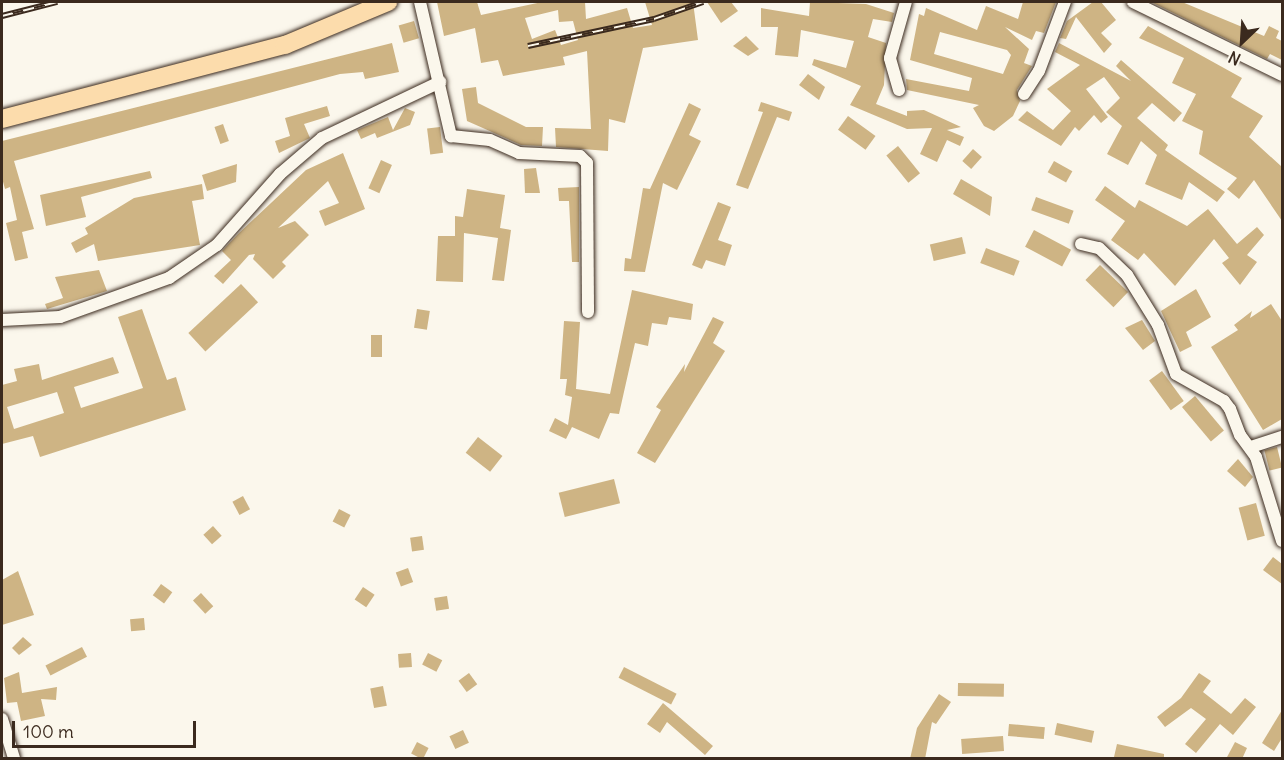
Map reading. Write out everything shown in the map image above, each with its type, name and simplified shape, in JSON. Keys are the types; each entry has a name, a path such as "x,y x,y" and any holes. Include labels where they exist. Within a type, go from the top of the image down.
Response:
{"main road":[{"path":"2,119 285,45 388,2"}],"street":[{"path":"420,2 452,136 458,140 490,140 519,153 580,156 587,163 588,312"},
{"path":"899,90 890,58 906,2"},
{"path":"1024,94 1039,71 1065,2"},
{"path":"1133,2 1282,75"},
{"path":"2,320 60,317 170,278 217,245 297,157 322,138 440,82"},
{"path":"1081,244 1099,248 1127,275 1158,325 1170,365 1183,379 1224,401 1251,447 1282,541"},
{"path":"1251,447 1282,437"},
{"path":"2,718 14,759"}],"building":[{"path":"437,2 477,2 481,15 542,2 585,2 586,19 627,8 633,28 652,25 645,2 693,2 698,40 643,48 625,123 609,119 608,151 556,147 555,128 591,129 587,51 563,57 565,65 503,76 498,60 481,63 475,28 444,36","holes":["558,10 559,22 573,21 578,40 561,45 555,30 532,39 525,18"]},
{"path":"707,2 731,2 738,11 721,23"},
{"path":"810,2 866,4 894,13 892,22 873,19 868,37 886,43 884,85 876,104 907,116 907,111 924,110 961,127 947,130 964,137 960,146 947,140 937,162 920,154 932,128 907,129 850,105 861,86 812,65 814,59 846,68 854,41 801,30 798,57 775,55 778,27 761,27 761,8 809,16"},
{"path":"1023,2 1056,2 1044,33 1036,31 1032,40 1005,27 1029,49 1024,63 1032,66 1017,90 1020,101 1013,116 994,131 984,126 973,108 979,105 907,90 906,79 969,91 972,78 910,60 919,14 924,16 926,8 977,30 986,6 1018,19","holes":["940,32 1007,50 1011,55 1003,74 934,54"]},
{"path":"1093,2 1101,2 1116,20 1101,33 1112,44 1104,53 1076,17 1066,39 1060,38 1067,21"},
{"path":"1151,2 1182,2 1264,36 1269,26 1279,31 1276,38 1282,41 1282,60 1270,54 1267,59"},
{"path":"414,21 419,38 404,43 399,25"},
{"path":"1148,26 1242,78 1231,97 1263,116 1249,137 1282,167 1282,221 1254,180 1239,199 1227,189 1237,178 1199,154 1203,131 1182,121 1196,94 1172,83 1184,58 1139,38"},
{"path":"746,36 759,49 748,56 733,46"},
{"path":"392,43 399,72 365,79 363,72 340,74 14,161 34,229 22,232 28,258 15,261 6,223 17,220 10,187 5,189 2,178 2,141"},
{"path":"1059,43 1131,81 1116,66 1121,60 1182,113 1174,122 1152,103 1137,118 1168,145 1165,150 1225,192 1217,202 1189,182 1182,200 1145,184 1157,155 1141,141 1128,165 1107,154 1122,126 1106,112 1120,98 1104,77 1086,89 1108,117 1101,123 1094,115 1079,131 1075,127 1061,146 1018,120 1027,111 1053,130 1071,111 1047,89 1080,65 1055,52"},
{"path":"808,74 825,87 819,100 799,85"},
{"path":"476,87 478,103 526,127 543,127 542,146 521,145 467,121 462,89"},
{"path":"761,102 792,112 789,121 777,117 748,189 736,185 763,112 758,111"},
{"path":"689,103 701,109 689,135 701,141 677,190 663,183 645,272 624,271 625,258 631,259 643,188 650,189"},
{"path":"327,106 330,116 304,124 310,138 279,153 275,141 290,136 285,118"},
{"path":"405,108 415,112 410,125 377,138 375,133 361,139 357,130 388,117 393,130"},
{"path":"848,116 876,136 866,150 838,130"},
{"path":"223,124 229,141 220,144 214,127"},
{"path":"440,127 443,153 430,154 427,129"},
{"path":"898,146 920,173 908,183 886,155"},
{"path":"973,149 982,157 971,169 962,161"},
{"path":"343,153 365,209 325,226 319,211 339,203 328,181 278,228 295,221 309,235 282,262 286,266 273,279 253,259 255,254 249,255 223,284 214,276 231,260 222,251 238,234 306,170"},
{"path":"381,160 392,165 379,193 368,188"},
{"path":"1054,161 1072,171 1066,183 1048,172"},
{"path":"237,164 236,182 207,191 202,175"},
{"path":"536,168 540,193 525,193 524,169"},
{"path":"150,171 152,178 81,197 86,217 46,226 40,195"},
{"path":"961,179 992,197 990,216 953,194"},
{"path":"202,184 204,199 192,201 200,245 98,261 94,244 76,253 71,243 88,234 85,228 134,198"},
{"path":"1105,186 1135,208 1139,200 1187,226 1208,209 1237,244 1257,227 1264,235 1247,255 1257,262 1240,285 1222,263 1229,258 1214,239 1175,286 1144,253 1138,260 1111,240 1125,221 1095,200"},
{"path":"579,187 579,262 572,262 569,201 559,201 558,188"},
{"path":"467,189 505,195 500,228 511,230 504,281 492,280 498,238 464,233 463,282 436,281 438,236 455,236 455,216 463,217"},
{"path":"1036,197 1074,211 1069,224 1031,210"},
{"path":"718,202 731,207 718,240 732,245 725,266 706,260 702,269 692,265"},
{"path":"1034,230 1071,250 1062,266 1025,247"},
{"path":"962,237 966,254 934,261 930,244"},
{"path":"986,248 1020,261 1014,276 980,263"},
{"path":"1100,265 1128,292 1113,307 1085,280"},
{"path":"99,270 107,291 47,309 45,304 63,298 55,277"},
{"path":"241,284 258,302 205,351 188,333"},
{"path":"1196,289 1211,317 1186,332 1192,346 1180,352 1161,311"},
{"path":"632,290 693,304 691,320 669,317 667,325 652,323 648,346 635,343 619,414 610,413 599,439 572,427 566,439 549,431 555,418 568,425 572,397 565,395 567,379 560,379 564,321 580,322 576,389 610,394"},
{"path":"1271,304 1282,321 1282,419 1263,430 1211,347 1238,330 1234,325 1252,311 1250,318"},
{"path":"142,309 167,380 176,377 186,410 40,457 33,436 2,444 2,385 17,381 14,369 39,364 42,380 113,357 119,373 74,387 81,408 143,388 118,317","holes":["57,392 64,413 14,429 7,407"]},
{"path":"417,309 430,311 427,330 414,328"},
{"path":"713,317 724,322 713,343 725,351 655,463 637,453 661,410 656,407 685,364 684,372"},
{"path":"1142,320 1155,341 1143,350 1125,328"},
{"path":"371,335 382,335 382,357 371,357"},
{"path":"1162,371 1184,401 1171,410 1149,380"},
{"path":"1195,396 1224,430 1211,441 1182,407"},
{"path":"478,437 502,456 490,472 466,453"},
{"path":"1277,447 1282,467 1269,471 1264,450"},
{"path":"1238,459 1253,477 1245,487 1227,471"},
{"path":"614,479 620,503 565,517 559,493"},
{"path":"243,496 250,509 239,515 232,502"},
{"path":"1256,503 1265,536 1247,541 1239,508"},
{"path":"339,509 351,515 344,527 333,521"},
{"path":"213,526 222,536 212,544 203,535"},
{"path":"422,536 424,550 412,552 410,538"},
{"path":"1273,557 1282,564 1282,584 1263,570"},
{"path":"408,568 413,582 401,587 396,572"},
{"path":"18,571 34,615 2,625 2,580"},
{"path":"161,584 172,592 164,604 153,595"},
{"path":"363,587 375,595 366,607 355,599"},
{"path":"201,593 213,606 205,614 193,601"},
{"path":"447,596 449,609 436,611 434,598"},
{"path":"144,618 145,630 131,631 130,619"},
{"path":"23,637 32,645 19,655 12,648"},
{"path":"82,647 87,657 50,675 45,666"},
{"path":"411,653 412,667 399,668 398,654"},
{"path":"428,653 442,660 436,672 422,665"},
{"path":"624,667 677,694 671,704 619,678"},
{"path":"19,672 22,693 57,687 56,700 41,699 45,716 21,721 17,702 7,703 4,678"},
{"path":"469,673 477,684 467,692 458,681"},
{"path":"1199,673 1211,681 1203,692 1231,714 1245,698 1256,707 1233,735 1220,724 1196,753 1185,744 1206,719 1191,708 1165,727 1157,717 1181,698"},
{"path":"958,683 1004,684 1004,697 958,696"},
{"path":"383,686 387,706 374,708 370,688"},
{"path":"939,694 951,702 936,724 932,722 925,759 910,759 917,728"},
{"path":"663,703 713,746 705,755 667,722 660,733 647,724"},
{"path":"1282,710 1282,738 1274,751 1262,743"},
{"path":"1057,723 1094,731 1092,743 1055,735"},
{"path":"1009,724 1045,727 1044,739 1008,736"},
{"path":"463,730 469,743 455,749 449,736"},
{"path":"1003,736 1004,751 962,754 961,739"},
{"path":"417,742 429,748 423,758 411,754"},
{"path":"1235,742 1247,748 1242,759 1226,759"},
{"path":"1117,744 1164,754 1164,759 1114,757"}],"railway":[{"path":"2,16 57,2"},
{"path":"528,46 654,19 703,2"}]}
